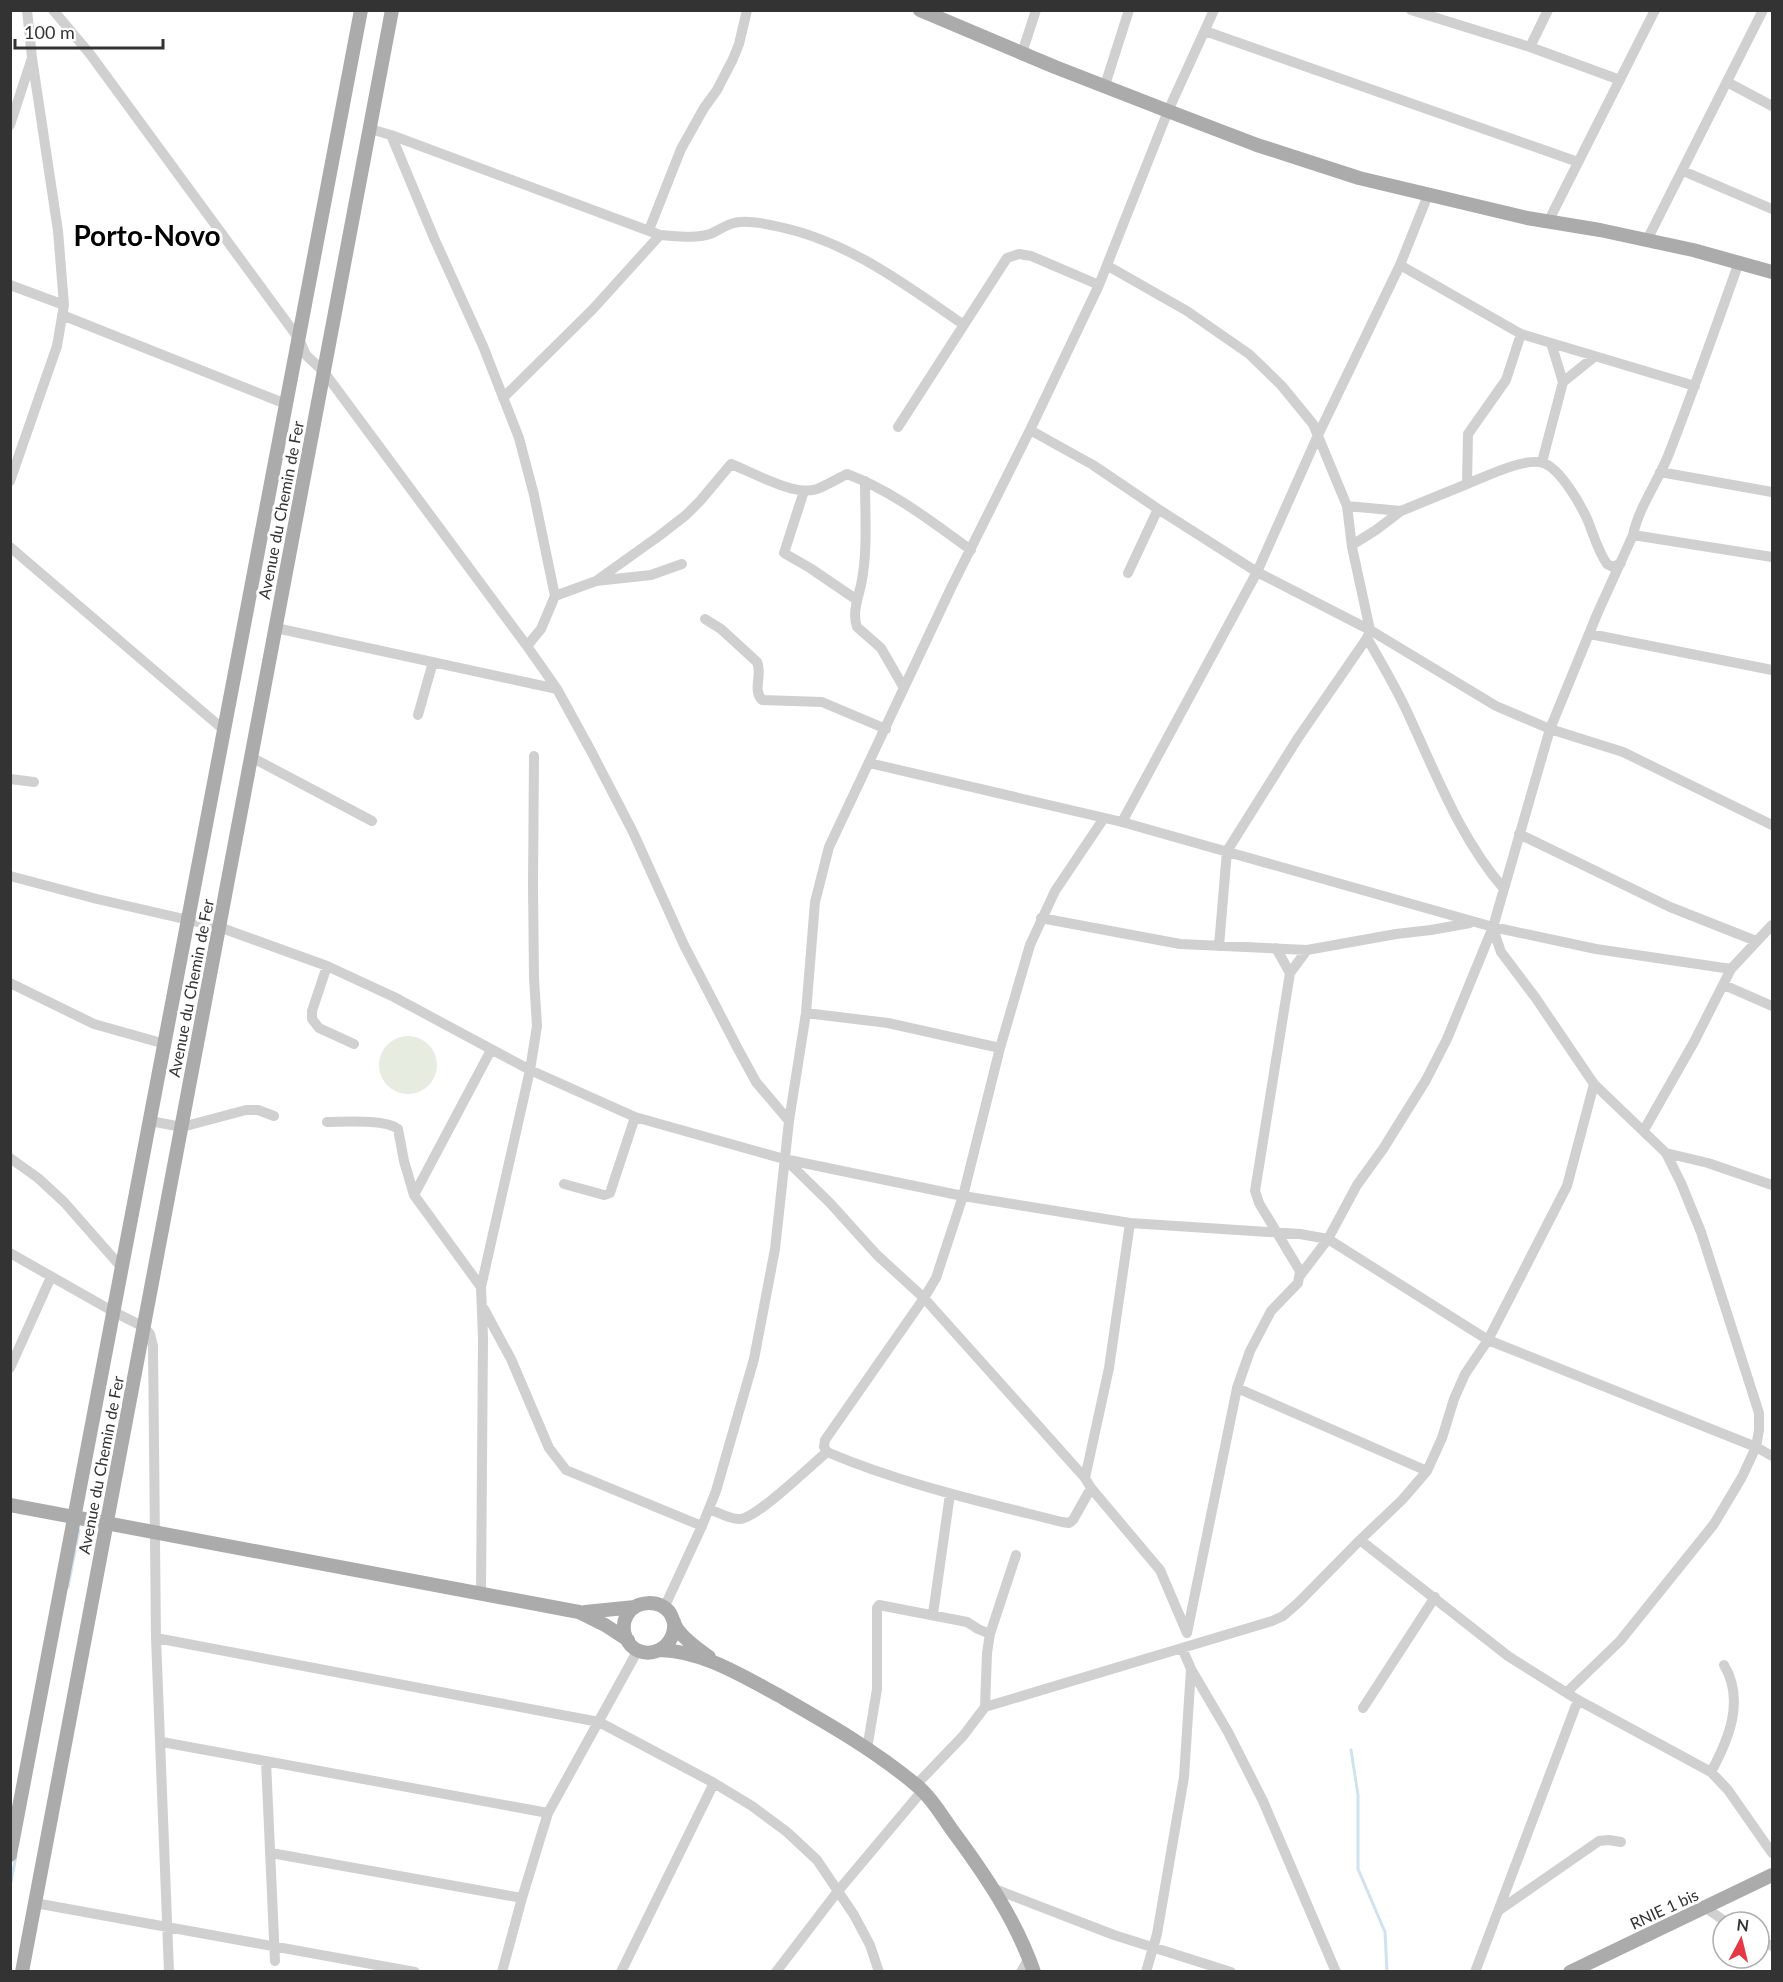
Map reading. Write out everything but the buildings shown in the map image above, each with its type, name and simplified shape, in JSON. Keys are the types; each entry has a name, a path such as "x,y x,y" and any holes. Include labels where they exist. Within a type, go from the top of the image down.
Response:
{"main road":[{"name":"Avenue du Chemin de Fer","path":"10,1855 361,10"},
{"name":"Avenue du Chemin de Fer","path":"22,1971 392,10"},
{"path":"920,10 1168,111 1257,145 1359,178 1548,222 1647,240 1773,272"},
{"path":"10,1505 579,1612 600,1621 638,1650 651,1653 660,1650 671,1640 674,1622"},
{"path":"579,1612 634,1607 651,1603 664,1608 684,1637 718,1664"},
{"path":"627,1640 624,1622 634,1607"},
{"path":"660,1650 687,1653 718,1664 825,1722 867,1749 919,1788 971,1856 991,1888 1031,1965"},
{"name":"RNIE 1 bis","path":"1570,1971 1773,1875"}],"street":[{"path":"10,481 57,346 63,310 58,231 27,10"},
{"path":"53,10 90,54 299,339 306,355 324,372 527,646 557,690 633,832 684,945 738,1049 756,1082 789,1121"},
{"path":"649,230 681,149 733,59 747,10"},
{"path":"1022,53 1036,10"},
{"path":"1105,85 1129,10"},
{"path":"664,1608 709,1509 722,1472 754,1359 775,1249 784,1159 806,1012 812,928 821,873 838,824 886,729 1108,266 1168,111 1214,10"},
{"path":"1411,10 1439,15 1620,80"},
{"path":"1530,47 1548,10"},
{"path":"1548,222 1655,10"},
{"path":"1647,240 1763,10"},
{"path":"1205,32 1578,162"},
{"path":"10,125 32,58"},
{"path":"1727,82 1773,106"},
{"path":"370,129 660,235 709,234 741,221 803,232 876,265 964,325"},
{"path":"391,135 434,238 475,327 519,438 534,495 555,596 541,629 527,646"},
{"path":"1683,171 1773,209"},
{"path":"1122,822 1257,572 1318,435 1400,265 1428,195"},
{"path":"503,398 593,309 660,235"},
{"path":"898,428 1007,258 1018,254 1031,256 1099,285"},
{"path":"1299,1277 1328,1239 1353,1192 1383,1149 1436,1062 1493,927 1550,729 1695,387 1739,262"},
{"path":"1400,265 1521,334 1695,387"},
{"path":"1108,266 1187,311 1249,354 1281,385 1313,424 1319,445 1347,506 1368,634 1445,796 1486,868 1504,889"},
{"path":"10,285 63,310 286,404"},
{"path":"1467,484 1468,434 1506,380 1521,334"},
{"path":"1542,462 1563,381 1551,343"},
{"path":"1563,381 1594,357"},
{"path":"1030,430 1093,465 1257,572 1496,706 1550,729 1623,752 1773,825"},
{"path":"1352,545 1401,511 1505,468 1542,462 1554,469 1571,492 1607,564 1613,567 1622,563"},
{"path":"596,581 686,515 712,489 731,464 804,491 816,489 847,474 865,481 909,506 971,550"},
{"path":"1660,472 1773,492"},
{"path":"865,481 864,567 855,616 857,627 881,648 904,688"},
{"path":"804,491 784,553 857,600"},
{"path":"1347,506 1401,511"},
{"path":"1128,573 1158,509"},
{"path":"1633,536 1773,557"},
{"path":"10,547 224,730"},
{"path":"555,596 596,581 651,575 682,564"},
{"path":"705,619 721,629 757,662 760,668 757,691 762,700 822,702 886,729"},
{"path":"276,628 557,690"},
{"path":"1219,946 1227,852 1298,738 1368,634"},
{"path":"1590,634 1773,670"},
{"path":"418,715 433,662"},
{"path":"480,1593 483,1306 481,1287 530,1070 537,1026 534,978 534,756"},
{"path":"251,758 372,821"},
{"path":"869,763 1122,822 1493,927 1596,949 1731,969"},
{"path":"10,779 34,782"},
{"path":"1091,1488 1069,1523 950,1494 867,1468 827,1452 824,1447 825,1440 936,1278 963,1196 1000,1048 1030,945 1055,891 1104,818"},
{"path":"1520,834 1670,907 1756,941"},
{"path":"10,876 219,927 327,966 394,997 530,1070 635,1117 784,1159 963,1196 1130,1223 1300,1234 1328,1239 1488,1340 1756,1447 1773,1456"},
{"path":"1041,918 1180,944 1307,950 1473,922"},
{"path":"1644,1130 1731,969 1773,925"},
{"path":"1493,927 1495,941 1501,952 1594,1083 1666,1153 1685,1191 1701,1232 1759,1413 1756,1447 1742,1477 1714,1524 1620,1641 1567,1692"},
{"path":"1276,948 1290,974"},
{"path":"1146,1971 1153,1948 1184,1777 1191,1669 1186,1646 1187,1633 1237,1388 1250,1351 1271,1311 1298,1282 1300,1271 1259,1203 1255,1191 1290,974 1307,950"},
{"path":"327,966 312,1011 312,1019 319,1028 354,1044"},
{"path":"10,983 94,1024 165,1044"},
{"path":"1724,985 1773,1006"},
{"path":"806,1012 888,1023 1000,1048"},
{"path":"414,1195 491,1050"},
{"path":"985,1707 1272,1622 1283,1616 1402,1500 1427,1471 1442,1438 1454,1399 1465,1374 1488,1340 1567,1186 1594,1083"},
{"path":"150,1121 182,1127 246,1110 258,1110 274,1116"},
{"path":"564,1184 604,1195 610,1193 635,1117"},
{"path":"327,1122 383,1124 398,1129 414,1195 481,1287"},
{"path":"1666,1153 1708,1163 1773,1185"},
{"path":"10,1158 38,1178 64,1202 122,1268"},
{"path":"784,1159 830,1203 878,1255 924,1298 1084,1478 1160,1570 1187,1633"},
{"path":"1084,1478 1109,1368 1130,1223"},
{"path":"10,1253 144,1327 150,1334 155,1358 156,1638 170,1971"},
{"path":"10,1368 51,1277"},
{"path":"483,1306 511,1359 549,1448 566,1470 702,1526"},
{"path":"1237,1388 1427,1471"},
{"path":"709,1509 736,1519 749,1516 766,1505 827,1452"},
{"path":"933,1614 950,1494"},
{"path":"1360,1540 1508,1656 1578,1700 1711,1772 1728,1790 1773,1853"},
{"path":"776,1971 985,1707 990,1634 1016,1555"},
{"path":"1363,1708 1435,1598"},
{"path":"867,1749 877,1689 877,1608 879,1605 968,1622 990,1634"},
{"path":"156,1638 599,1722 714,1783 752,1806 787,1832 817,1860 854,1915 879,1971"},
{"path":"502,1971 548,1813 638,1650"},
{"path":"1711,1772 1730,1733 1734,1710 1731,1677 1724,1665"},
{"path":"1191,1669 1228,1732 1263,1801 1336,1971"},
{"path":"1475,1971 1578,1700"},
{"path":"162,1742 548,1813"},
{"path":"266,1761 275,1961"},
{"path":"621,1971 714,1783"},
{"path":"1497,1911 1539,1885 1559,1867 1599,1841 1621,1842"},
{"path":"271,1853 522,1898"},
{"path":"991,1888 1114,1935 1231,1971"},
{"path":"35,1903 415,1971"},
{"path":"1706,1908 1711,1912"},
{"path":"1021,1971 1031,1965"}],"shaded area":[{"path":"408,1036 424,1041 432,1049 437,1065 432,1081 424,1089 408,1094 392,1089 384,1081 379,1065 384,1049 392,1041"}],"waterway":[{"path":"68,1587 79,1530"},
{"path":"1351,1750 1358,1795 1358,1869 1385,1932 1387,1972"},
{"path":"10,1887 16,1856"}],"district":[{"name":"Porto-Novo","path":"147,236"}]}
